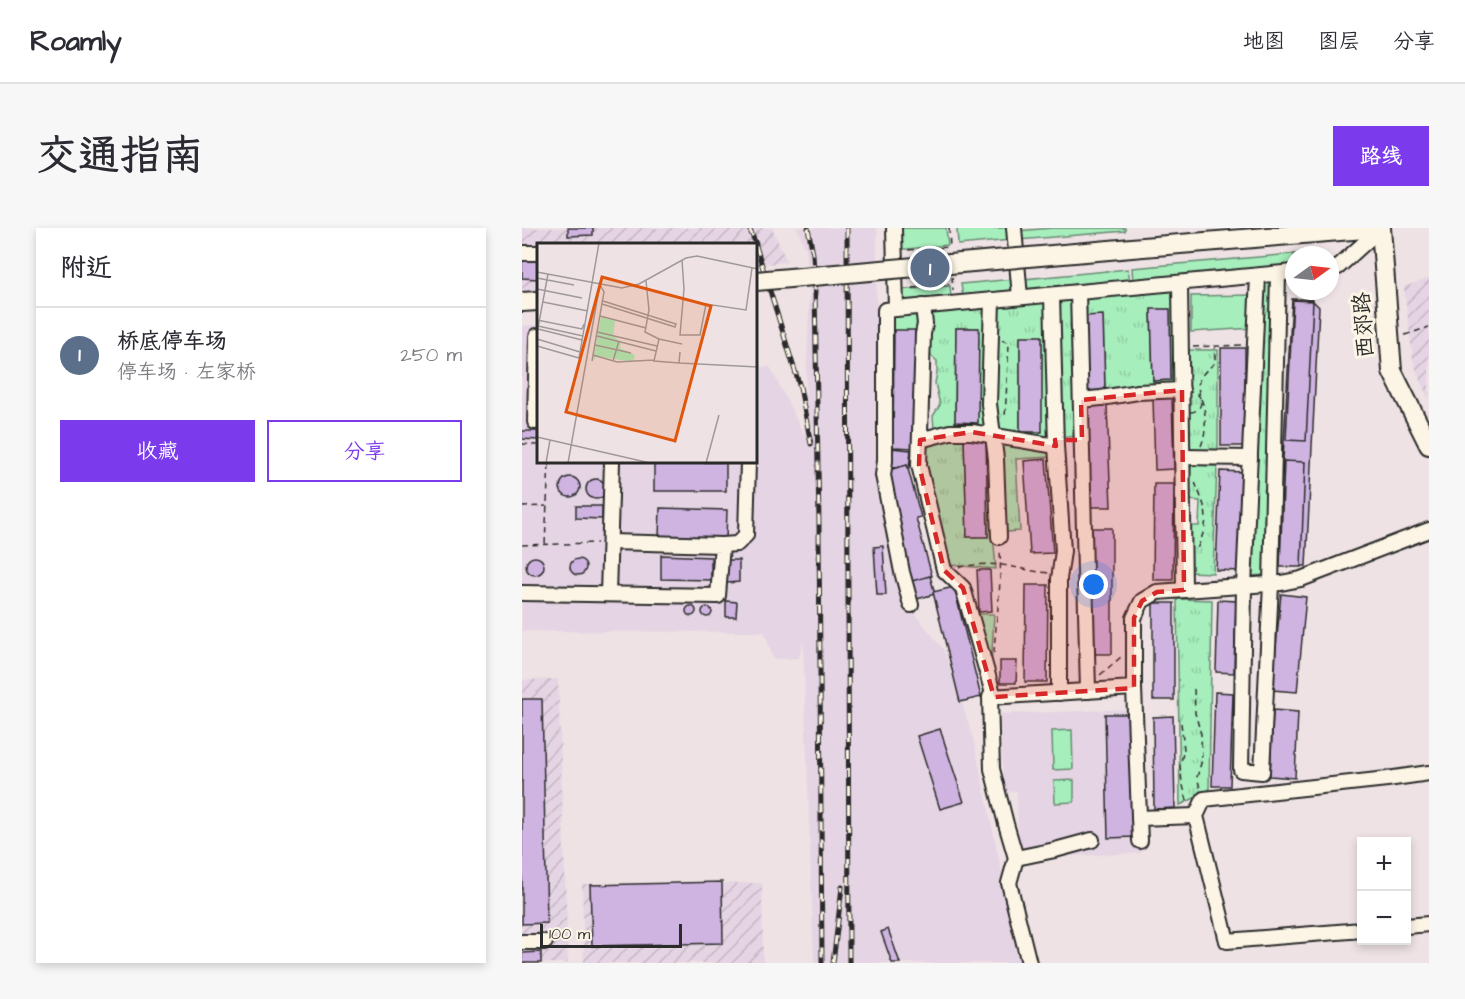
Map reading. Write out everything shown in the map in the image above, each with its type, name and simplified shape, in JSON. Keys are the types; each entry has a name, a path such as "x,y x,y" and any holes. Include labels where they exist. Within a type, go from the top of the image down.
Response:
{"main road":[{"path":"758,281 1380,228"},
{"name":"西郊路","path":"1380,228 1392,371 1429,445"},
{"path":"522,302 537,301"}],"street":[{"path":"894,228 883,475 902,572 911,605"},
{"path":"1014,228 1020,297"},
{"path":"1339,266 1380,228"},
{"path":"890,309 1285,273"},
{"path":"1258,276 1244,586 1241,770 1262,772 1271,584 1278,274"},
{"path":"1180,283 1184,590"},
{"path":"1078,292 1088,691"},
{"path":"1052,295 1055,443 1063,551 1060,574 1059,693"},
{"path":"992,300 989,404 996,459 999,537"},
{"path":"923,306 925,324 919,465 944,570 963,588 994,697"},
{"path":"522,338 537,336"},
{"path":"532,422 537,350"},
{"path":"1081,400 1138,392 1182,390"},
{"path":"920,440 950,432 972,432 1055,443 1082,440"},
{"path":"1183,457 1250,458"},
{"path":"608,594 612,464"},
{"path":"610,542 737,544 746,535 748,464"},
{"path":"1140,841 1134,688 1134,618 1142,601 1157,592 1271,584 1301,579 1429,530"},
{"path":"522,592 718,596 722,545"},
{"path":"1029,963 1009,883 1016,858 992,769 990,697 1134,688"},
{"path":"1357,930 1227,941 1194,817 1204,799 1429,773"},
{"path":"1139,818 1194,817"},
{"path":"1016,858 1092,840"},
{"path":"1411,926 1429,924"},
{"path":"522,942 545,942"}],"path":[{"path":"908,250 950,246"},
{"path":"912,288 953,284"},
{"path":"1390,341 1429,327"},
{"path":"991,335 1009,343 1005,418 991,417"},
{"path":"1181,347 1255,345"},
{"path":"522,444 537,445"},
{"path":"545,545 549,464"},
{"path":"522,507 547,506"},
{"path":"522,545 610,542"},
{"path":"948,573 958,567 1001,564 1060,574"},
{"path":"1194,689 1195,712 1201,734 1202,760 1197,777 1204,799"},
{"path":"1181,723 1184,749 1180,766 1182,782 1194,817"}],"highlighted area":[{"path":"1182,390 1184,590 1157,592 1142,601 1134,618 1134,688 994,697 963,588 944,570 919,465 920,440 972,432 1056,446 1055,440 1082,440 1081,400"}],"shaded area":[{"path":"522,228 772,228 787,262 758,265 758,243 537,243 537,290 522,292"},
{"path":"797,228 877,228 875,454 898,579 918,618 944,650 973,737 1024,963 814,963 803,640 799,658 773,659 765,632 522,631 522,326 537,325 537,464 758,464 758,366 770,367 804,435 810,288 806,249"},
{"path":"1429,278 1429,399 1413,360 1404,287"},
{"path":"558,679 568,963 522,963 522,680"},
{"path":"1137,709 1142,853 1019,858 1017,791 1004,792 1000,714"},
{"path":"762,883 763,963 584,963 582,884"}],"green space":[{"path":"896,228 946,228 948,245 897,250"},
{"path":"957,228 1009,228 1011,240 958,245"},
{"path":"1052,228 1125,228 1125,231 1018,240 1017,231"},
{"path":"1285,255 1285,266 1133,281 1132,268"},
{"path":"1128,269 1130,281 1030,291 1025,287 1024,279"},
{"path":"1014,279 1015,291 963,297 961,284"},
{"path":"1263,283 1274,283 1264,575 1251,576"},
{"path":"950,286 951,299 898,302 898,290"},
{"path":"1174,291 1177,384 1074,395 1076,436 1049,439 1051,457 1016,459 1020,531 993,533 996,569 950,565 925,454 934,429 933,416 940,405 935,383 937,361 928,353 926,333 889,331 888,314","holes":["1169,309 1171,380 1153,381 1151,310","1103,316 1105,390 1086,391","956,328 978,328 977,423 955,422","1020,337 1042,337 1041,432 1020,432","986,439 988,536 967,537 964,440"]},
{"path":"1254,295 1254,328 1191,332 1191,296"},
{"path":"1187,350 1218,350 1218,452 1188,454"},
{"path":"1191,465 1217,466 1213,573 1188,572 1189,526 1199,526 1200,501 1189,500"},
{"path":"1177,599 1212,600 1209,791 1180,805"},
{"path":"976,614 994,614 991,671"},
{"path":"1072,730 1073,769 1053,770 1052,731"},
{"path":"1074,780 1074,802 1055,803 1054,781"}],"building":[{"path":"568,228 593,228 593,235 568,236"},
{"path":"522,258 537,259 537,279 522,278"},
{"path":"1292,300 1312,300 1319,307 1306,566 1277,566"},
{"path":"1293,300 1313,301 1306,441 1286,440"},
{"path":"1151,309 1170,309 1171,380 1153,381"},
{"path":"1103,315 1105,390 1085,391 1083,316"},
{"path":"956,328 979,328 978,423 955,422"},
{"path":"894,330 915,330 914,448 893,447"},
{"path":"1020,336 1042,336 1042,432 1020,432"},
{"path":"1221,348 1245,348 1245,446 1221,446"},
{"path":"1172,397 1174,469 1155,470 1153,398"},
{"path":"1107,405 1111,507 1091,507 1087,406"},
{"path":"522,431 537,431 537,440 522,439"},
{"path":"964,439 986,439 988,537 967,537"},
{"path":"891,448 911,450 909,468 890,467"},
{"path":"1046,459 1053,553 1030,554 1024,461"},
{"path":"1284,461 1305,462 1301,567 1280,567"},
{"path":"654,464 726,464 726,491 654,491"},
{"path":"907,465 921,517 916,518 932,576 910,582 893,524 900,522 885,471"},
{"path":"1220,471 1243,472 1238,571 1216,570"},
{"path":"570,477 577,480 580,487 577,494 570,497 563,494 560,487 563,480"},
{"path":"596,479 603,482 606,489 603,496 596,499 589,496 586,489 589,482"},
{"path":"1154,484 1174,484 1173,580 1153,580"},
{"path":"576,506 602,506 602,519 576,518"},
{"path":"660,508 727,510 726,539 659,537"},
{"path":"1090,528 1112,528 1112,654 1090,654"},
{"path":"883,546 886,595 877,595 874,547"},
{"path":"661,555 711,557 711,580 661,579"},
{"path":"535,557 541,560 544,566 541,572 535,575 529,572 526,566 529,560"},
{"path":"578,559 584,561 586,567 584,573 578,575 572,573 570,567 572,561"},
{"path":"727,560 739,560 739,582 727,583"},
{"path":"977,570 990,570 992,611 979,612"},
{"path":"930,576 935,594 917,599 912,581"},
{"path":"1026,585 1048,585 1047,682 1025,682"},
{"path":"954,587 981,697 960,702 933,592"},
{"path":"1281,594 1306,597 1297,692 1272,690"},
{"path":"1218,600 1236,601 1234,673 1216,672"},
{"path":"726,601 737,602 736,617 726,617"},
{"path":"1153,603 1174,603 1174,700 1153,700"},
{"path":"691,606 696,611 691,616 686,611"},
{"path":"707,607 711,608 711,616 707,617 703,616 702,612 703,608"},
{"path":"1000,661 1017,661 1016,683 1000,683"},
{"path":"1215,692 1233,693 1230,786 1212,786"},
{"path":"522,699 542,699 547,923 522,924"},
{"path":"1273,710 1298,712 1295,778 1270,776"},
{"path":"1105,714 1131,714 1134,837 1108,838"},
{"path":"1173,716 1175,808 1154,809 1153,717"},
{"path":"940,729 964,802 940,809 917,736"},
{"path":"722,882 723,943 592,946 590,885"},
{"path":"888,929 900,963 892,963 881,932"},
{"path":"541,952 541,963 522,963 522,953"}],"railway":[{"path":"749,228 756,243"},
{"path":"808,228 813,254 815,289 822,963"},
{"path":"847,228 849,963"},
{"path":"758,252 800,387 811,444"},
{"path":"833,963 842,887"}],"place":[{"name":"桥底停车场","path":"930,268"}]}
